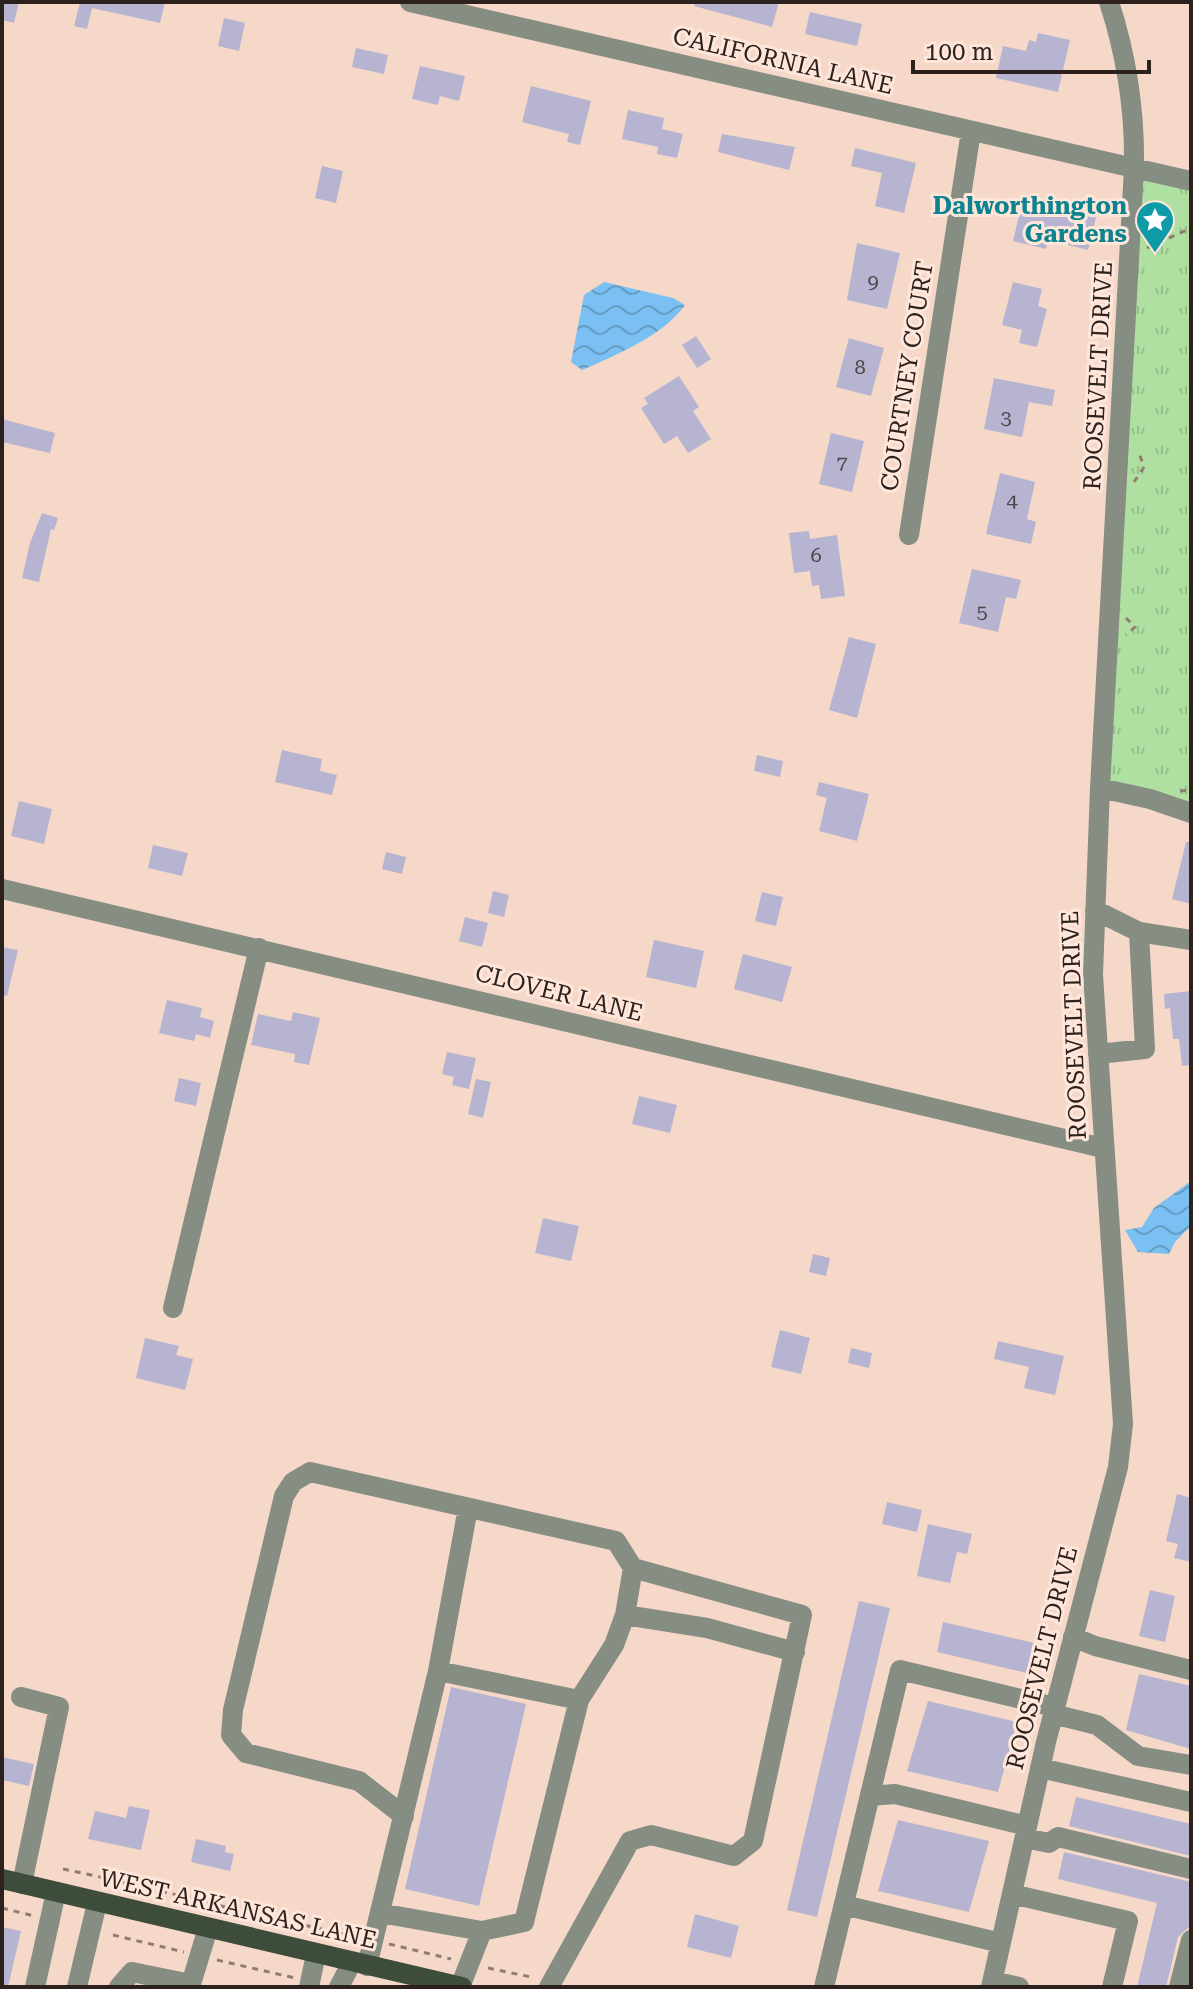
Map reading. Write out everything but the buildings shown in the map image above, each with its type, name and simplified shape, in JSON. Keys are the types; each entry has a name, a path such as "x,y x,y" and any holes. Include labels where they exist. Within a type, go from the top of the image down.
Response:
{"main road":[{"name":"WEST ARKANSAS LANE","path":"12,1882 460,1987"}],"street":[{"name":"CALIFORNIA LANE","path":"410,2 1191,181"},
{"name":"ROOSEVELT DRIVE","path":"992,1984 1040,1768 1118,1467 1123,1424 1093,975 1135,120 1121,39 1109,2"},
{"name":"COURTNEY COURT","path":"909,535 971,131"},
{"path":"1100,788 1175,806 1191,813"},
{"name":"CLOVER LANE","path":"2,889 1103,1148"},
{"path":"1095,910 1139,932 1191,940"},
{"path":"1098,1054 1145,1049 1139,932"},
{"path":"173,1308 259,948"},
{"path":"380,1913 482,1931 524,1922 579,1700 614,1645 625,1615 633,1568 616,1541 310,1472 293,1482 284,1496 230,1722 231,1735 246,1753 359,1781 404,1816"},
{"path":"339,1987 359,1964 380,1913 438,1671 468,1508"},
{"path":"540,1982 630,1841 651,1835 734,1856 753,1841 802,1615 633,1568"},
{"path":"625,1615 707,1628 795,1652"},
{"path":"1073,1637 1191,1670"},
{"path":"824,1987 900,1670 1097,1725 1138,1756 1191,1765"},
{"path":"438,1671 579,1700"},
{"path":"12,1882 59,1707 21,1697"},
{"path":"1040,1768 1191,1802"},
{"path":"870,1796 895,1794 1026,1832 1049,1843 1058,1837 1191,1869"},
{"path":"35,1987 56,1892"},
{"path":"1012,1894 1128,1921 1112,1987"},
{"path":"77,1987 97,1903"},
{"path":"844,1905 1001,1943"},
{"path":"119,1987 132,1972 191,1984 208,1928"},
{"path":"460,1987 482,1931"},
{"path":"1179,1987 1191,1940"},
{"path":"306,1983 316,1954"},
{"path":"992,1984 1019,1987"}],"path":[{"path":"1108,653 1135,627 1126,618"},
{"path":"1173,799 1182,789 1191,790"},
{"path":"63,1869 137,1885"},
{"path":"161,1891 229,1908"},
{"path":"2,1908 34,1916"},
{"path":"246,1912 361,1938"},
{"path":"113,1935 188,1953"},
{"path":"381,1942 459,1961"},
{"path":"205,1957 306,1983"},
{"path":"480,1966 540,1982"}],"green space":[{"path":"1140,170 1191,182 1191,807 1106,782"}],"water":[{"path":"604,282 673,298 685,305 652,335 582,370 571,362 584,295"},
{"path":"1191,1181 1191,1226 1175,1242 1169,1254 1138,1252 1125,1230 1142,1227 1154,1208"}],"place":[{"name":"Dalworthington Gardens","path":"1155,254"}]}
